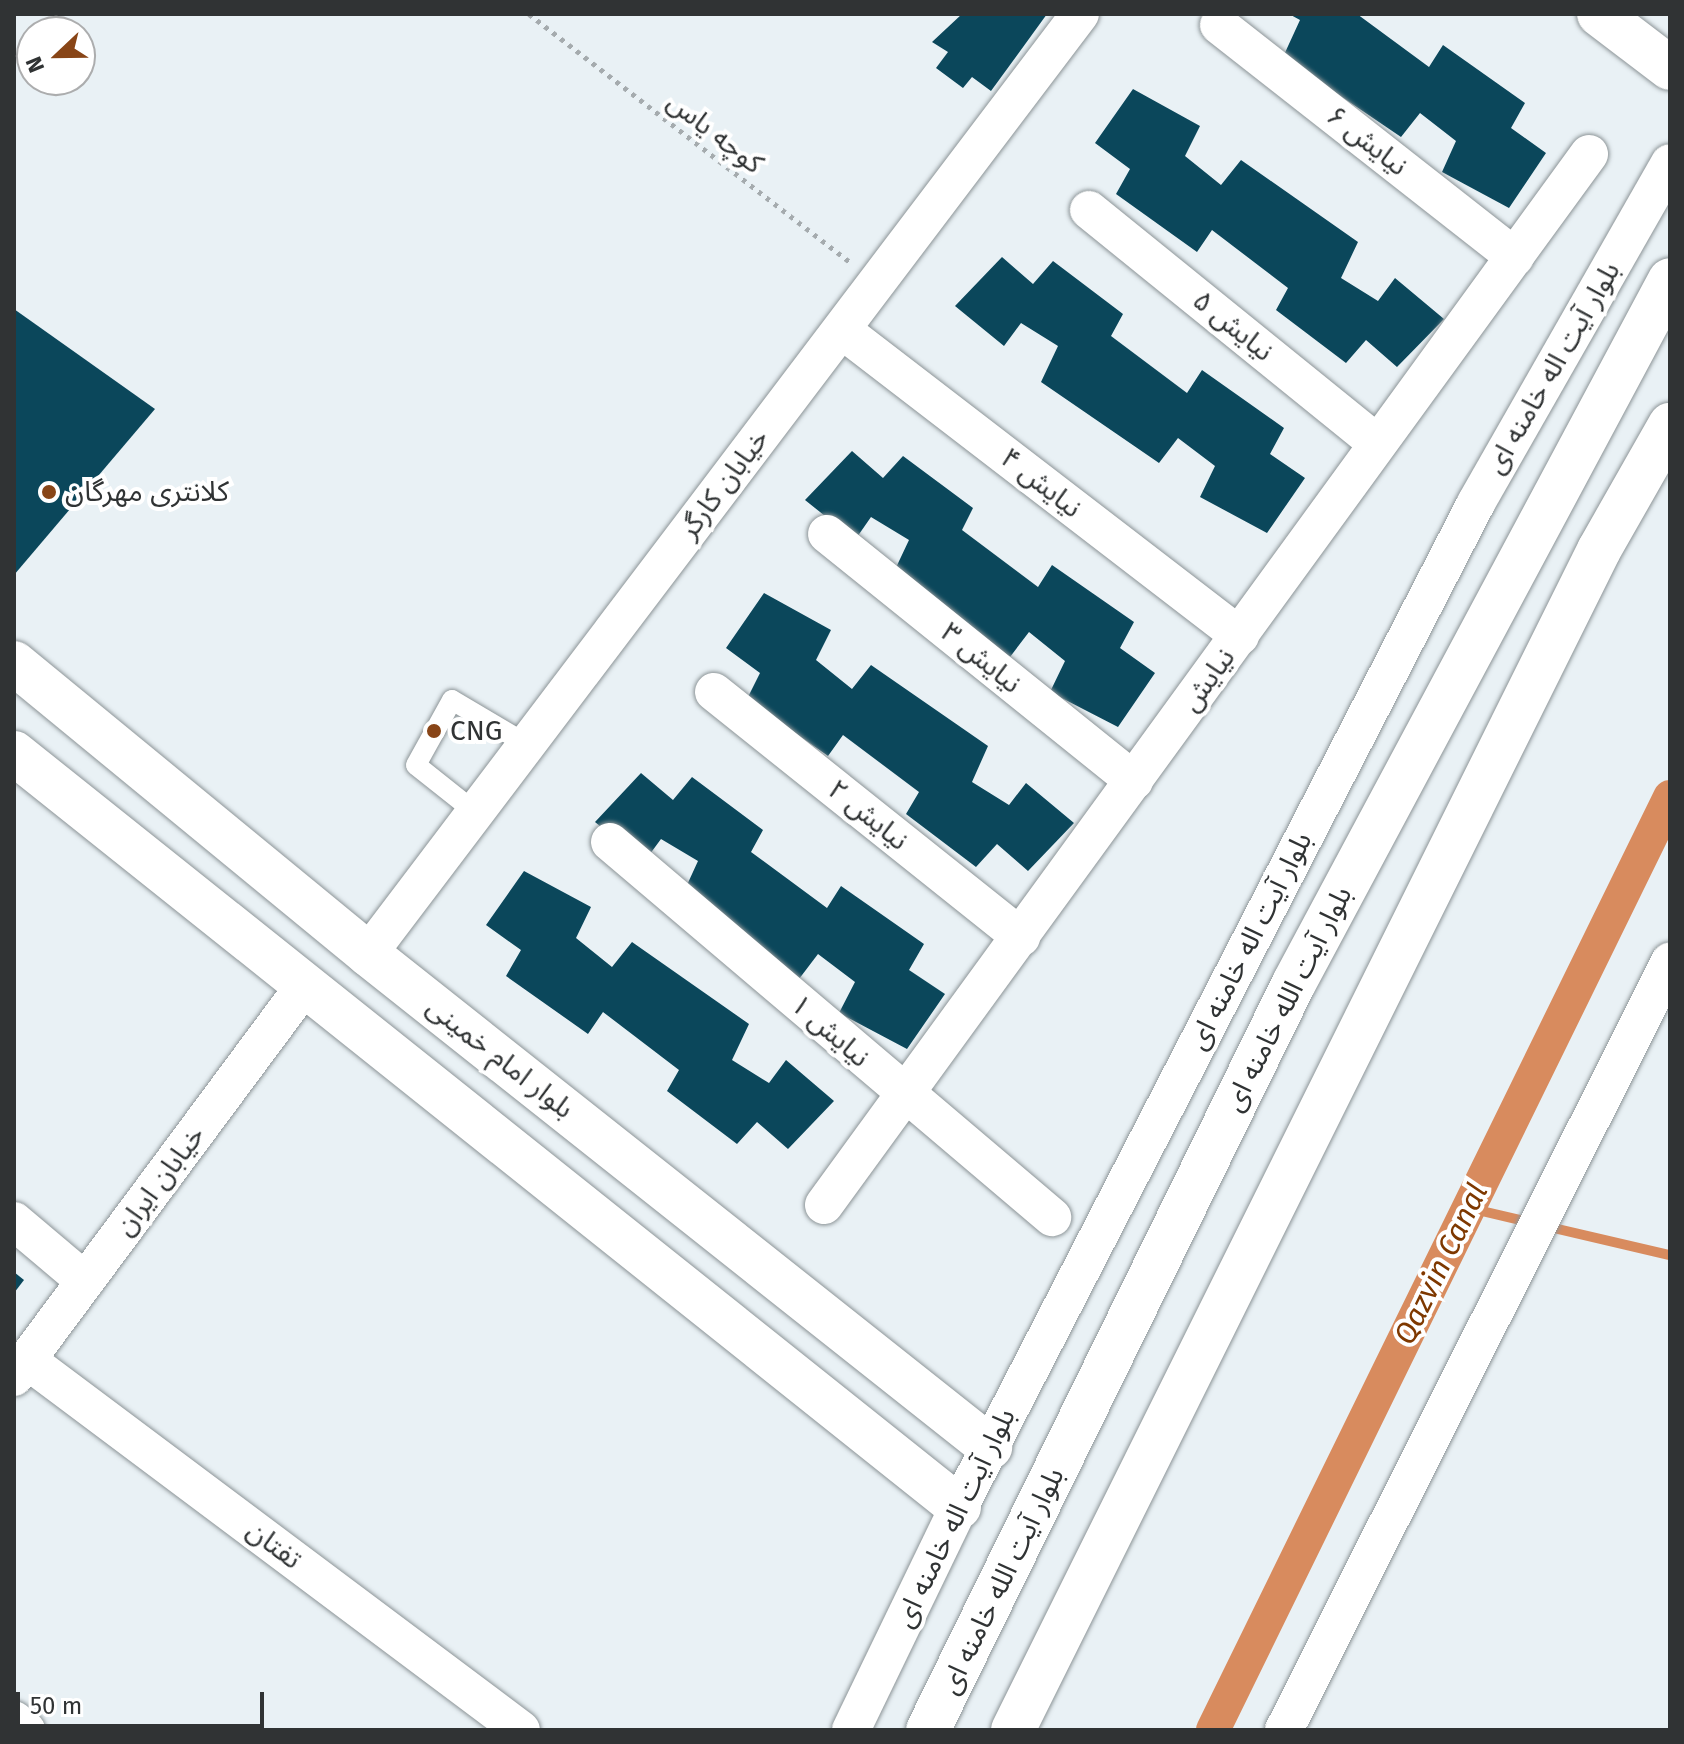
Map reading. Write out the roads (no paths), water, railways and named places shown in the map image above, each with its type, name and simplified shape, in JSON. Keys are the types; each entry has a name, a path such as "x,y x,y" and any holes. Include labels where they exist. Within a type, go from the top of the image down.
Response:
{"main road":[{"path":"1599,14 1670,68"},
{"name":"بلوار آیت الله خامنه ای","path":"928,1730 1294,983 1670,280"},
{"path":"1013,1730 1599,550 1670,425"},
{"name":"بلوار امام خمینی","path":"14,663 368,954 990,1447"},
{"path":"14,753 959,1507"},
{"path":"554,1184 593,1132"}],"street":[{"name":"خیابان کارگر","path":"368,954 1080,14"},
{"name":"نیایش ۶","path":"1219,25 1515,257"},
{"name":"نیایش","path":"824,1205 1589,154"},
{"name":"بلوار آیت اله خامنه ای","path":"851,1730 959,1507 1476,503 1670,163"},
{"name":"نیایش ۵","path":"1089,210 1377,443"},
{"name":"نیایش ۴","path":"842,330 1240,636"},
{"name":"نیایش ۳","path":"827,534 1134,781"},
{"name":"نیایش ۲","path":"714,692 1021,937"},
{"name":"نیایش ۱","path":"610,842 905,1096 1052,1217"},
{"path":"1284,1730 1670,962"},
{"name":"خیابان ایران","path":"21,1368 305,985"},
{"path":"14,1221 85,1281"},
{"name":"تفتان","path":"21,1368 521,1730"},
{"path":"14,1720 26,1730"}],"lane":[{"path":"475,812 416,765 452,700 526,744"}],"waterway":[{"name":"Qazvin Canal","path":"1213,1730 1670,797"},
{"path":"1469,1208 1529,1222"},
{"path":"1545,1226 1670,1255"}],"place":[{"name":"کلانتری مهرگان","path":"49,492"},
{"name":"CNG","path":"434,731"}]}
